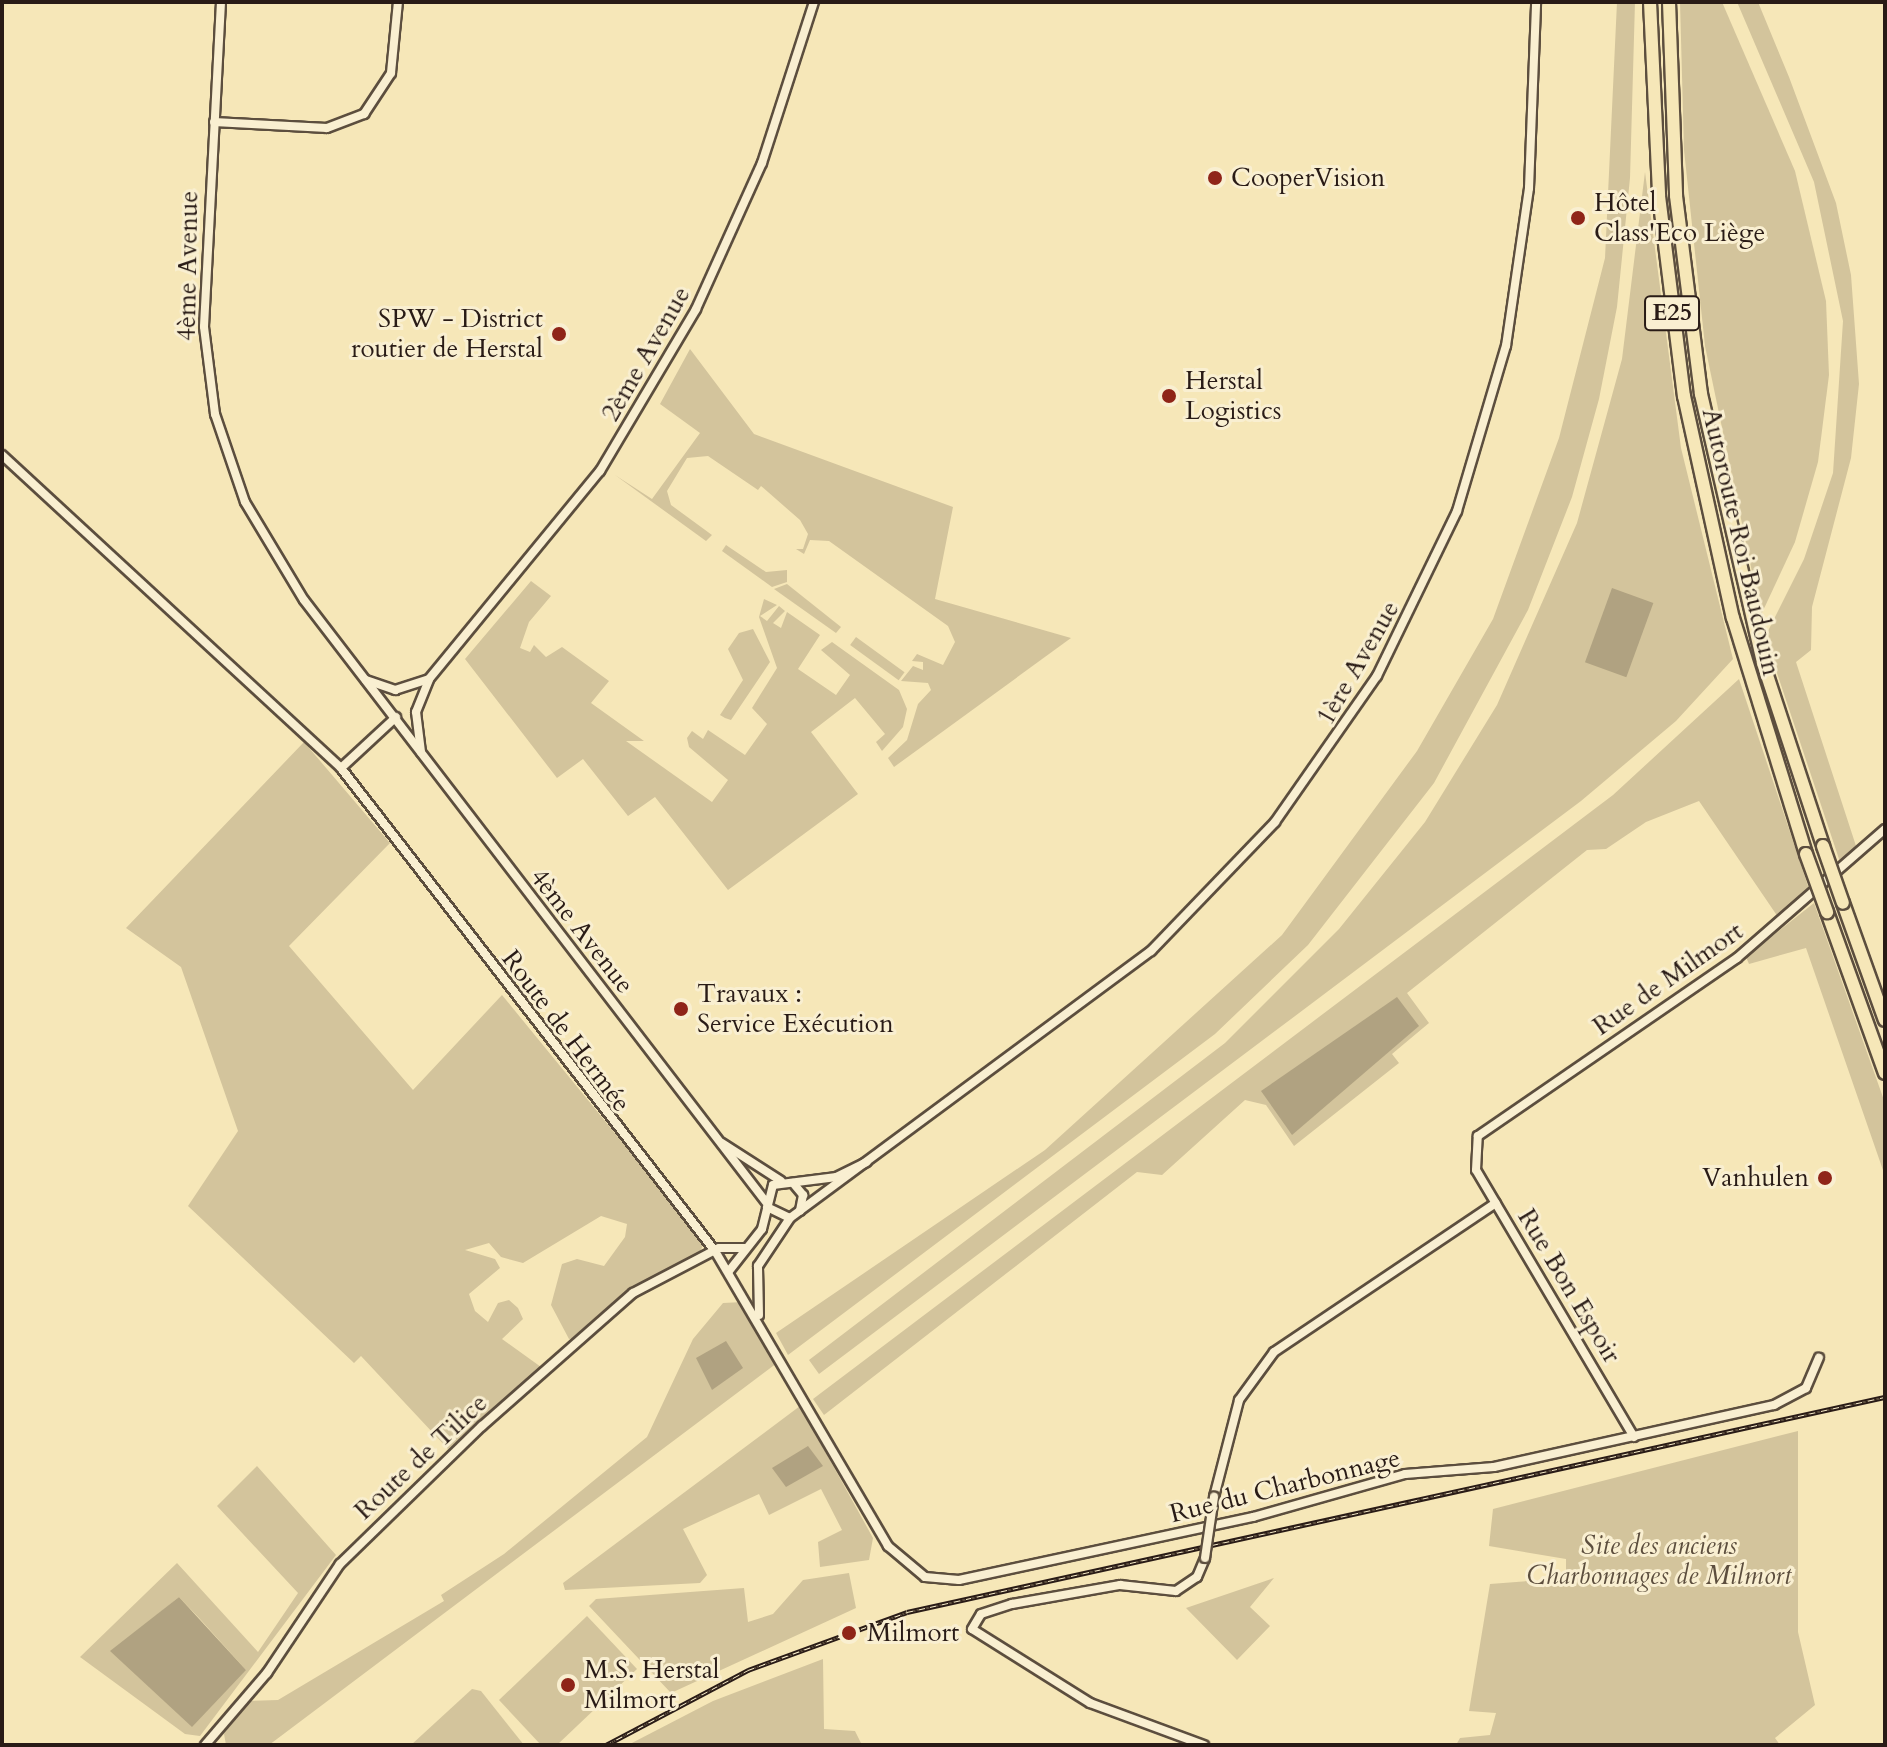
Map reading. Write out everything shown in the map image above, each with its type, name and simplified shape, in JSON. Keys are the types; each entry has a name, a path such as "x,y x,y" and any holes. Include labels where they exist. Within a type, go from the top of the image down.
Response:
{"highway":[{"name":"Autoroute Roi Baudouin","path":"1650,2 1670,301 1702,491 1750,678 1806,854 1885,1073"},
{"name":"Autoroute Roi Baudouin","path":"1669,2 1687,300 1701,394 1763,663 1823,846 1885,1020"}],"street":[{"name":"4ème Avenue","path":"221,2 204,327 221,435 274,557 766,1205"},
{"path":"214,122 327,128 364,114 391,73 398,2"},
{"name":"2ème Avenue","path":"417,707 429,679 564,519 668,362 749,197 814,2"},
{"name":"1ère Avenue","path":"759,1320 756,1278 767,1246 790,1218 879,1157 1090,1001 1189,915 1275,822 1377,676 1457,511 1503,359 1529,188 1536,2"},
{"name":"Route de Hermée","path":"2,455 341,768 715,1251 759,1320 888,1546 925,1577"},
{"name":"2ème Avenue","path":"406,688 429,679"},
{"path":"341,768 398,718 417,707 406,688 395,690 365,680"},
{"path":"388,707 395,690"},
{"name":"4ème Avenue","path":"417,707 422,753"},
{"path":"385,731 408,735"},
{"name":"Rue de Milmort","path":"1473,1155 1486,1127 1704,982 1885,829"},
{"name":"4ème Avenue","path":"711,1133 781,1181"},
{"name":"Rue Bon Espoir","path":"1473,1155 1496,1203 1634,1437"},
{"name":"1ère Avenue","path":"781,1181 792,1183 836,1177 879,1157"},
{"path":"729,1271 762,1229 768,1190 781,1181"},
{"path":"792,1183 803,1195 800,1211"},
{"path":"1204,1745 1090,1703 972,1629 981,1614 1012,1604 1120,1585 1176,1591 1197,1577 1205,1558 1214,1497 1239,1400 1274,1352 1496,1203"},
{"path":"766,1205 779,1218 790,1218"},
{"path":"715,1251 745,1248"},
{"name":"Route de Tilice","path":"204,1745 267,1673 340,1564 383,1519 633,1293 715,1251"},
{"path":"738,1285 756,1278"},
{"name":"Rue du Charbonnage","path":"925,1577 959,1580 1253,1517 1405,1474 1494,1467 1634,1437 1792,1398 1806,1388 1819,1358"}],"green space":[{"path":"1617,2 1635,2 1630,178 1617,307 1599,399 1572,497 1528,610 1434,783 1308,945 1215,1034 788,1355 776,1333 1045,1150 1282,935 1417,751 1493,619 1559,438 1605,258"},
{"path":"1680,2 1722,2 1795,171 1826,301 1829,375 1818,462 1795,542 1761,615 1705,346 1684,150"},
{"path":"1737,2 1758,2 1836,203 1851,275 1859,384 1851,458 1812,607 1811,650 1796,662 1857,849 1840,862 1765,637 1804,559 1833,473 1843,321 1814,182"},
{"path":"1645,172 1681,448 1733,659 1676,721 1581,801 819,1374 809,1360 1225,1043 1339,929 1425,822 1497,705 1577,523 1622,359"},
{"path":"690,349 754,434 953,507 935,599 1071,638 894,767 888,758 907,740 918,704 931,690 928,683 901,681 913,666 923,670 923,662 912,661 917,654 943,665 955,642 948,626 829,541 810,540 804,554 796,549 803,549 808,534 800,520 761,486 758,490 708,456 687,458 667,491 671,505 712,535 706,541 615,475 652,499 700,433 660,404"},
{"path":"726,545 766,572 787,570 787,582 772,587 722,551"},
{"path":"531,581 551,596 529,622 520,648 530,652 534,645 546,657 562,647 609,681 591,703 644,741 626,741 712,802 728,780 689,747 687,738 692,731 703,739 708,730 745,755 767,724 752,708 777,668 759,617 764,599 777,605 760,616 767,621 779,606 785,611 773,623 781,628 787,612 820,635 798,669 836,695 850,675 821,650 832,642 899,690 907,709 903,727 882,751 876,742 885,734 855,698 811,732 858,794 728,890 655,797 628,816 583,759 557,778 465,659"},
{"path":"787,584 841,627 836,633 774,589"},
{"path":"753,629 770,662 731,720 720,715 743,680 728,649 739,633"},
{"path":"856,637 905,672 899,680 850,645"},
{"path":"1739,679 1810,892 1778,917 1699,801 1646,822 1606,849 1587,850 1407,993 1429,1023 1392,1054 1399,1063 1294,1146 1266,1105 1245,1100 1162,1175 1137,1172 824,1415 813,1399 1613,795"},
{"path":"304,742 390,843 289,946 413,1090 502,995 704,1242 697,1260 633,1293 584,1336 569,1339 551,1305 562,1264 577,1259 604,1266 625,1237 627,1224 601,1216 523,1263 501,1257 489,1243 465,1250 495,1259 500,1268 469,1294 475,1311 488,1322 498,1303 509,1300 518,1308 523,1319 502,1339 541,1367 448,1449 361,1356 354,1363 188,1206 238,1131 181,967 126,928"},
{"path":"1814,903 1885,1103 1885,1176 1806,948 1749,964 1746,957"},
{"path":"743,1302 777,1363 269,1745 226,1745 224,1734 246,1701 278,1700 444,1601 441,1595 504,1554 647,1437 693,1339 723,1303"},
{"path":"800,1406 873,1538 869,1560 820,1567 818,1542 842,1530 821,1489 769,1515 759,1494 683,1529 707,1575 700,1583 565,1590 563,1583"},
{"name":"Site des anciens Charbonnages de Milmort","path":"1798,1431 1798,1632 1815,1705 1775,1738 1780,1745 1456,1745 1460,1738 1490,1735 1496,1713 1469,1711 1490,1584 1566,1578 1566,1559 1489,1546 1493,1509"},
{"path":"257,1466 336,1555 200,1736 185,1734 80,1657 177,1563 258,1652 298,1593 217,1506","holes":["179,1597 246,1670 111,1652"]},
{"path":"849,1573 856,1608 671,1693 589,1606 596,1599 744,1588 748,1622 773,1614 803,1580"},
{"path":"1274,1578 1250,1607 1270,1626 1237,1660 1186,1608"},
{"name":"M.S. Herstal Milmort","path":"587,1616 637,1669 557,1745 541,1745 499,1700"},
{"path":"823,1659 824,1729 855,1731 862,1745 628,1745 713,1701"},
{"path":"472,1689 481,1691 524,1745 411,1745"}],"shaded area":[{"path":"1612,588 1653,603 1626,677 1585,662"},
{"path":"1397,997 1419,1026 1292,1135 1261,1091"},
{"path":"726,1341 743,1368 712,1390 696,1358"},
{"path":"808,1446 823,1466 786,1487 772,1468"},
{"path":"179,1597 246,1670 192,1727 110,1651"}],"railway":[{"path":"606,1745 748,1670 907,1612 1885,1397"}],"place":[{"name":"CooperVision","path":"1215,178"},
{"name":"Hôtel Class'Eco Liège","path":"1578,218"},
{"name":"SPW - District routier de Herstal","path":"559,334"},
{"name":"Herstal Logistics","path":"1169,396"},
{"name":"Travaux : Service Exécution","path":"681,1009"},
{"name":"Vanhulen","path":"1825,1178"},
{"name":"Milmort","path":"849,1633"},
{"name":"M.S. Herstal Milmort","path":"568,1685"}]}
